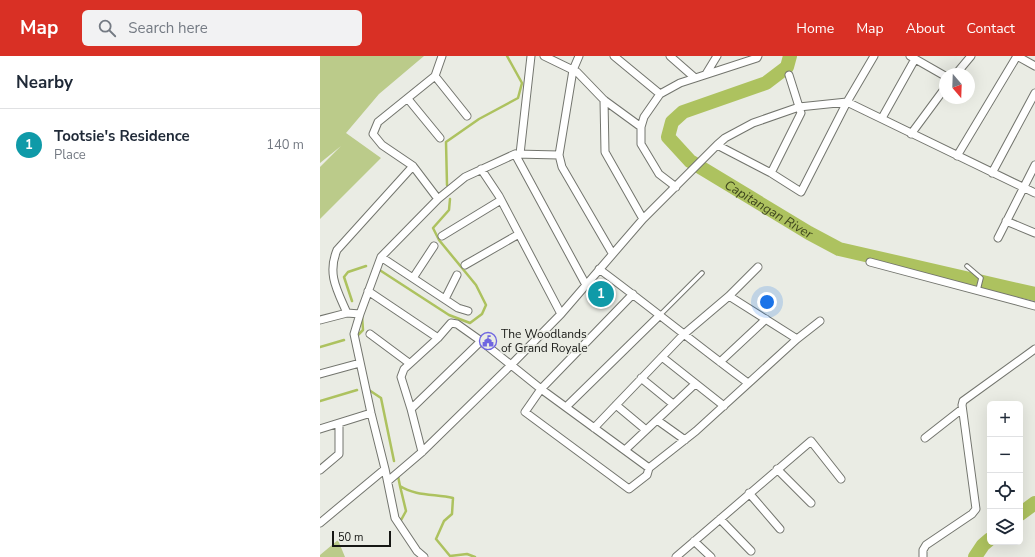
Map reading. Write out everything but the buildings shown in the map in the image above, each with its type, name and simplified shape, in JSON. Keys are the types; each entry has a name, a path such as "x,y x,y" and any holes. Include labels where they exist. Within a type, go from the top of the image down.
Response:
{"street":[{"path":"438,199 413,166 382,145 373,134 378,122 435,76 442,56"},
{"path":"531,56 518,154 586,285"},
{"path":"544,56 577,72 604,100 641,127"},
{"path":"579,56 573,70 559,155 562,167 612,253"},
{"path":"614,56 660,94"},
{"path":"706,74 717,56"},
{"path":"676,187 659,174 641,144 641,127 644,117 660,94 680,83 757,58 758,56"},
{"path":"717,145 771,173 801,192 847,102 874,56"},
{"path":"961,68 971,56"},
{"path":"956,156 1017,56 1035,66"},
{"path":"672,57 696,78"},
{"path":"882,118 913,57 939,72"},
{"path":"771,173 801,113 789,75"},
{"path":"435,76 467,116"},
{"path":"992,173 1035,93"},
{"path":"911,134 939,96"},
{"path":"408,99 440,138"},
{"path":"604,100 605,152 643,219"},
{"path":"388,481 422,452 561,314 598,269 643,219 688,176 717,145 725,138 753,123 799,107 847,102 1035,193"},
{"path":"424,557 417,551 395,518 388,481 371,413 354,334 360,314 382,257 438,199 465,177 518,154 559,155"},
{"path":"998,238 1035,165"},
{"path":"346,313 332,276 332,261 337,250 413,166"},
{"path":"481,169 501,200 561,314"},
{"path":"442,236 501,200"},
{"path":"1006,221 1035,234"},
{"path":"465,265 519,234"},
{"path":"413,278 434,246"},
{"path":"382,257 458,308 468,311"},
{"path":"870,262 978,289 1035,306"},
{"path":"594,428 683,335 729,296 758,267"},
{"path":"598,269 633,294 683,335 748,384"},
{"path":"445,299 457,274"},
{"path":"368,291 438,338"},
{"path":"633,294 541,389 525,412 629,489 647,475 649,468 685,440 797,338 820,321"},
{"path":"729,296 797,338"},
{"path":"320,320 346,313 360,314"},
{"path":"566,407 660,315"},
{"path":"720,362 766,319"},
{"path":"422,452 401,378 404,369 409,363 438,338 451,323 457,324 481,340 510,366 649,468"},
{"path":"370,334 409,363"},
{"path":"411,409 481,340"},
{"path":"923,557 923,550 926,545 976,510 962,409 963,401 968,395 1035,349"},
{"path":"662,357 724,406"},
{"path":"320,374 360,363"},
{"path":"641,378 673,404"},
{"path":"625,450 695,384"},
{"path":"616,405 646,430"},
{"path":"925,438 962,409"},
{"path":"320,429 371,413"},
{"path":"658,420 685,440"},
{"path":"320,470 339,454 339,424"},
{"path":"676,557 811,440 841,479"},
{"path":"320,523 385,469"},
{"path":"777,469 811,503"},
{"path":"749,493 780,529"},
{"path":"720,519 751,551"},
{"path":"694,541 711,557"}],"lane":[{"path":"966,266 981,278 978,289"},
{"path":"660,315 702,273"}],"green space":[{"path":"320,56 424,56 379,94 346,133 381,158 320,219 320,167 341,146 320,163"},
{"path":"338,540 345,557 320,557 320,555"}],"waterway":[{"path":"447,185 446,142 479,119 518,98 522,83 507,56"},
{"name":"Capitangan River","path":"790,56 787,67 766,83 683,112 672,122 668,137 690,161 809,233 839,249 1035,294"},
{"path":"378,269 449,315 470,323 482,314 486,305 476,285 439,240 433,228 449,210 450,199"},
{"path":"352,301 344,277 348,272 366,266"},
{"path":"357,336 363,330 362,316"},
{"path":"320,347 344,340"},
{"path":"320,401 357,390"},
{"path":"369,390 381,398 394,461"},
{"path":"398,476 400,486 412,492 453,498 452,514 444,521 436,539 450,556 467,554 475,557"},
{"path":"400,486 406,511 400,522"},
{"name":"Capitangan River","path":"1023,512 1035,503"},
{"name":"Capitangan River","path":"975,557 987,542"}],"place":[{"name":"Tootsie's Residence","path":"601,294"},
{"name":"The Woodlands of Grand Royale","path":"488,341"}]}
